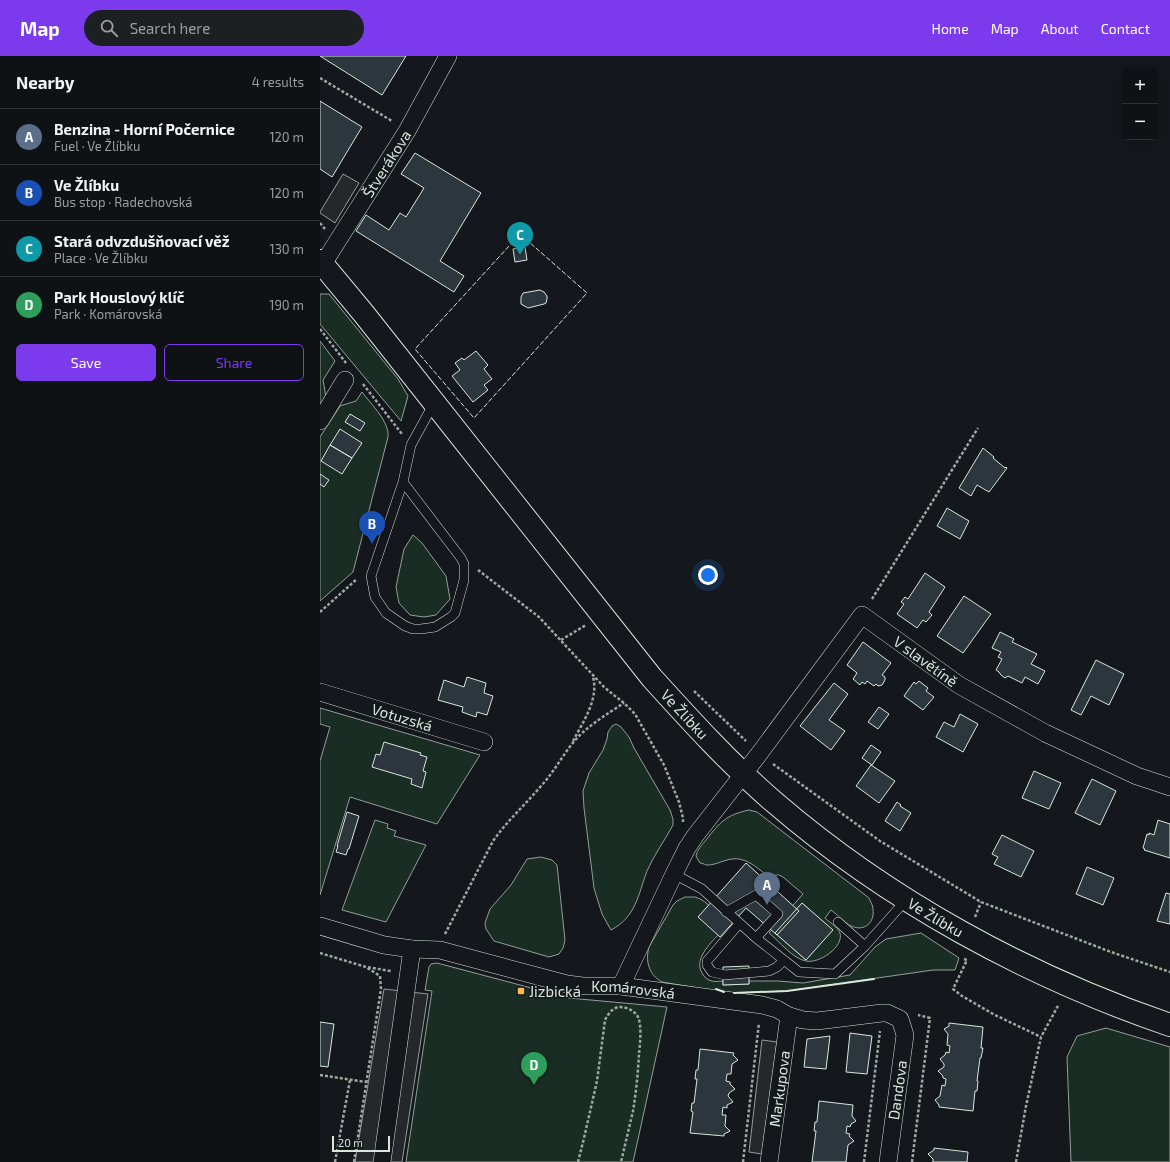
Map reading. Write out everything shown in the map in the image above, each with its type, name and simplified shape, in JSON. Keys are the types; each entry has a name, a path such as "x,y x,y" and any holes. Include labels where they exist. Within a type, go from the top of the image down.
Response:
{"street":[{"name":"Štverákova","path":"321,264 407,131 448,56"},
{"name":"Ve Žlíbku","path":"321,264 364,314 652,678 695,725 774,802 863,871 907,900 967,935 1012,959 1067,985 1170,1025"},
{"path":"320,421 347,373"},
{"path":"621,986 687,848 862,615"},
{"name":"V slavětíně","path":"862,615 966,689 1045,733 1137,776 1170,788"},
{"name":"Votuzská","path":"320,692 484,742"},
{"name":"Komárovská","path":"320,926 384,945 412,949 440,950 567,984 583,986 621,986 762,1005 777,1009 789,1016 817,1022 882,1013 906,1016"},
{"path":"382,1162 412,949"},
{"name":"Markupova","path":"768,1162 789,1016"},
{"name":"Dandova","path":"888,1162 905,1035 906,1016"}],"lane":[{"path":"403,482 464,564 464,580 455,612 445,622 428,628 413,629 405,626 386,612 375,597 372,576 403,482 411,445 434,402"},
{"path":"674,874 702,889 739,924 799,972 835,974 865,946 907,900"},
{"path":"726,912 756,895 778,914 756,938"},
{"path":"838,922 865,946"},
{"path":"739,924 707,961 707,965 712,972 725,975 769,971 777,967 784,960"}],"path":[{"path":"320,78 407,131"},
{"path":"320,329 347,373"},
{"path":"363,384 411,445"},
{"path":"862,615 978,428"},
{"path":"461,558 539,617 593,676 609,692 624,702 635,714 664,765 679,802 683,824"},
{"path":"320,612 359,578 372,576"},
{"path":"440,950 443,937 493,841 516,812 542,786 572,743 593,698 593,676"},
{"path":"689,686 759,754 880,841 981,902 1110,952 1170,972"},
{"path":"572,743 593,724 624,702"},
{"path":"320,953 366,966 409,975"},
{"path":"354,1162 380,989 380,976 366,966"},
{"path":"1016,1162 1026,1106 1041,1038 1067,985"},
{"path":"953,989 968,1000 1041,1038"},
{"path":"743,1162 762,1005"},
{"path":"578,1162 597,1081 605,1020 607,1015 613,1009 620,1007 633,1011 638,1017 640,1024 637,1078 633,1110 620,1162"},
{"path":"864,1162 882,1013"},
{"path":"906,1016 930,1018 912,1162"},
{"path":"320,1075 366,1082"},
{"path":"335,1162 350,1080"}],"green space":[{"path":"320,294 329,294 398,379 408,396 401,421 320,324"},
{"path":"320,341 335,361 323,380 326,397 320,407"},
{"path":"362,392 383,419 388,431 388,437 353,572 320,601 320,437 340,406 356,401"},
{"path":"413,535 422,543 446,576 450,599 436,615 424,617 410,615 399,603 396,587 404,549"},
{"path":"320,708 480,755 437,824 350,797 320,895 320,761 330,727 320,724"},
{"path":"616,724 621,727 629,737 670,810 673,825 647,871 631,912 626,919 611,930 602,914 594,888 583,791 589,773 603,750 608,732 612,726"},
{"path":"749,810 757,812 869,898 873,909 873,914 868,925 860,928 851,926 831,910 825,918 840,933 838,944 834,949 824,957 817,960 806,961 796,957 786,949 769,933 803,894 783,877 779,875 767,875 747,861 733,859 706,865 700,863 696,856 700,848 724,820","holes":["802,903 832,930 806,960 775,933"]},
{"path":"375,820 388,824 387,828 396,831 394,836 426,845 386,922 342,910"},
{"path":"541,857 552,860 557,865 565,940 563,948 559,954 549,957 494,941 486,929 485,923 490,909 511,885 527,859"},
{"path":"685,897 695,897 700,899 713,909 727,926 712,941 700,960 700,967 704,976 708,980 723,981 723,985 749,984 749,981 803,983 850,975 875,947 886,939 921,933 959,958 955,970 933,970 787,991 728,993 662,982 654,976 649,967 649,947 673,905"},
{"path":"437,963 569,998 667,1007 633,1162 406,1162 432,991 425,990 429,967 431,964"},
{"path":"1106,1028 1170,1047 1170,1162 1071,1162 1067,1057 1077,1036"}],"shaded area":[{"path":"343,174 359,183 335,223 320,212"},
{"path":"384,989 428,994 402,1162 355,1162"},
{"path":"762,1040 777,1042 762,1154 749,1152"}],"building":[{"path":"320,56 406,56 382,95"},
{"path":"320,101 362,127 332,177 320,169"},
{"path":"415,153 481,193 440,261 464,276 454,292 356,231 366,215 389,230 400,213 406,217 424,188 401,174"},
{"path":"525,247 527,260 515,262 513,249"},
{"path":"540,290 547,296 546,303 528,308 521,304 521,297 523,293"},
{"path":"476,351 488,365 484,369 492,379 484,385 488,390 473,402 452,376 460,370 455,363 462,358 464,360"},
{"path":"350,414 365,423 360,431 345,422"},
{"path":"340,429 362,443 352,458 330,445"},
{"path":"330,445 352,458 342,474 321,461"},
{"path":"983,448 1005,468 1007,468 989,492 977,485 971,496 959,488"},
{"path":"320,474 329,480 324,487 320,484"},
{"path":"947,508 969,521 960,539 937,526"},
{"path":"925,573 945,587 929,612 932,615 926,622 923,620 917,628 897,614 904,604 901,602 905,597 908,599"},
{"path":"964,596 991,614 963,653 937,636"},
{"path":"1000,632 1014,639 1012,642 1037,654 1031,664 1045,671 1038,684 1025,677 1022,683 1008,676 1005,678 996,670 1002,659 998,657 1001,652 992,648"},
{"path":"863,642 891,663 882,675 885,677 885,680 882,685 878,686 876,684 874,686 867,681 865,684 862,682 860,685 853,679 857,673 847,665"},
{"path":"1096,660 1124,674 1109,705 1091,696 1081,715 1071,710"},
{"path":"467,677 486,683 484,693 493,696 487,715 477,712 476,717 462,712 463,707 438,700 444,680 464,687"},
{"path":"919,681 928,688 926,691 934,697 923,710 904,696 914,682 916,684"},
{"path":"834,683 848,694 829,720 845,731 831,750 800,726"},
{"path":"879,707 889,714 878,729 868,722"},
{"path":"960,714 978,724 963,752 936,737 944,722 954,727"},
{"path":"384,742 421,753 420,755 427,757 423,771 426,772 422,788 411,784 412,779 372,767 376,754 380,755"},
{"path":"871,745 881,752 872,765 862,758"},
{"path":"871,765 895,781 879,803 856,786"},
{"path":"1034,771 1061,783 1049,809 1022,798"},
{"path":"1092,779 1116,791 1100,825 1075,813"},
{"path":"897,802 901,805 900,806 911,813 900,831 885,821"},
{"path":"347,812 359,816 346,855 336,852"},
{"path":"1158,820 1170,824 1170,858 1144,850 1145,849 1143,848 1147,834 1149,835 1149,833 1154,835"},
{"path":"1002,835 1034,851 1021,877 994,864 998,857 992,854"},
{"path":"746,863 799,911 777,935 746,908 720,937 698,917"},
{"path":"1087,867 1114,878 1103,905 1076,894"},
{"path":"1166,893 1170,894 1170,924 1157,921"},
{"path":"802,903 833,930 806,960 775,933"},
{"path":"749,966 749,984 723,985 723,967"},
{"path":"320,1022 334,1024 328,1067 320,1066"},
{"path":"949,1023 983,1027 981,1048 983,1048 980,1058 977,1091 975,1091 973,1111 939,1107 935,1100 940,1096 942,1085 945,1086 946,1079 943,1078 938,1071 944,1067 944,1064 940,1059 946,1052 949,1053 950,1046 947,1045 948,1034 944,1029 949,1026"},
{"path":"850,1033 872,1036 867,1074 846,1072"},
{"path":"830,1036 826,1069 804,1067 807,1039"},
{"path":"700,1049 734,1053 733,1055 738,1060 732,1064 731,1074 727,1074 726,1081 730,1082 735,1089 729,1093 728,1096 733,1102 727,1105 727,1108 723,1107 722,1115 726,1115 725,1126 730,1131 724,1134 724,1136 690,1133 693,1112 691,1111 692,1103 694,1103 697,1079 695,1079 696,1070 698,1070"},
{"path":"819,1101 853,1105 852,1116 856,1121 851,1124 850,1127 847,1126 846,1133 850,1134 849,1136 854,1141 848,1145 846,1162 812,1162 816,1131 814,1131 815,1122 817,1122"},
{"path":"934,1148 968,1152 967,1162 933,1162 933,1159 928,1154 934,1150"}],"fence":[{"path":"520,234 587,293 474,418 415,349 520,234"}],"wall":[{"path":"734,993 787,991 874,979"},
{"path":"716,989 724,992"}],"place":[{"name":"Stará odvzdušňovací věž","path":"520,255"},
{"name":"Ve Žlíbku","path":"372,544"},
{"name":"Benzina - Horní Počernice","path":"767,905"},
{"name":"Jizbická","path":"521,991"},
{"name":"Park Houslový klíč","path":"534,1085"}]}
